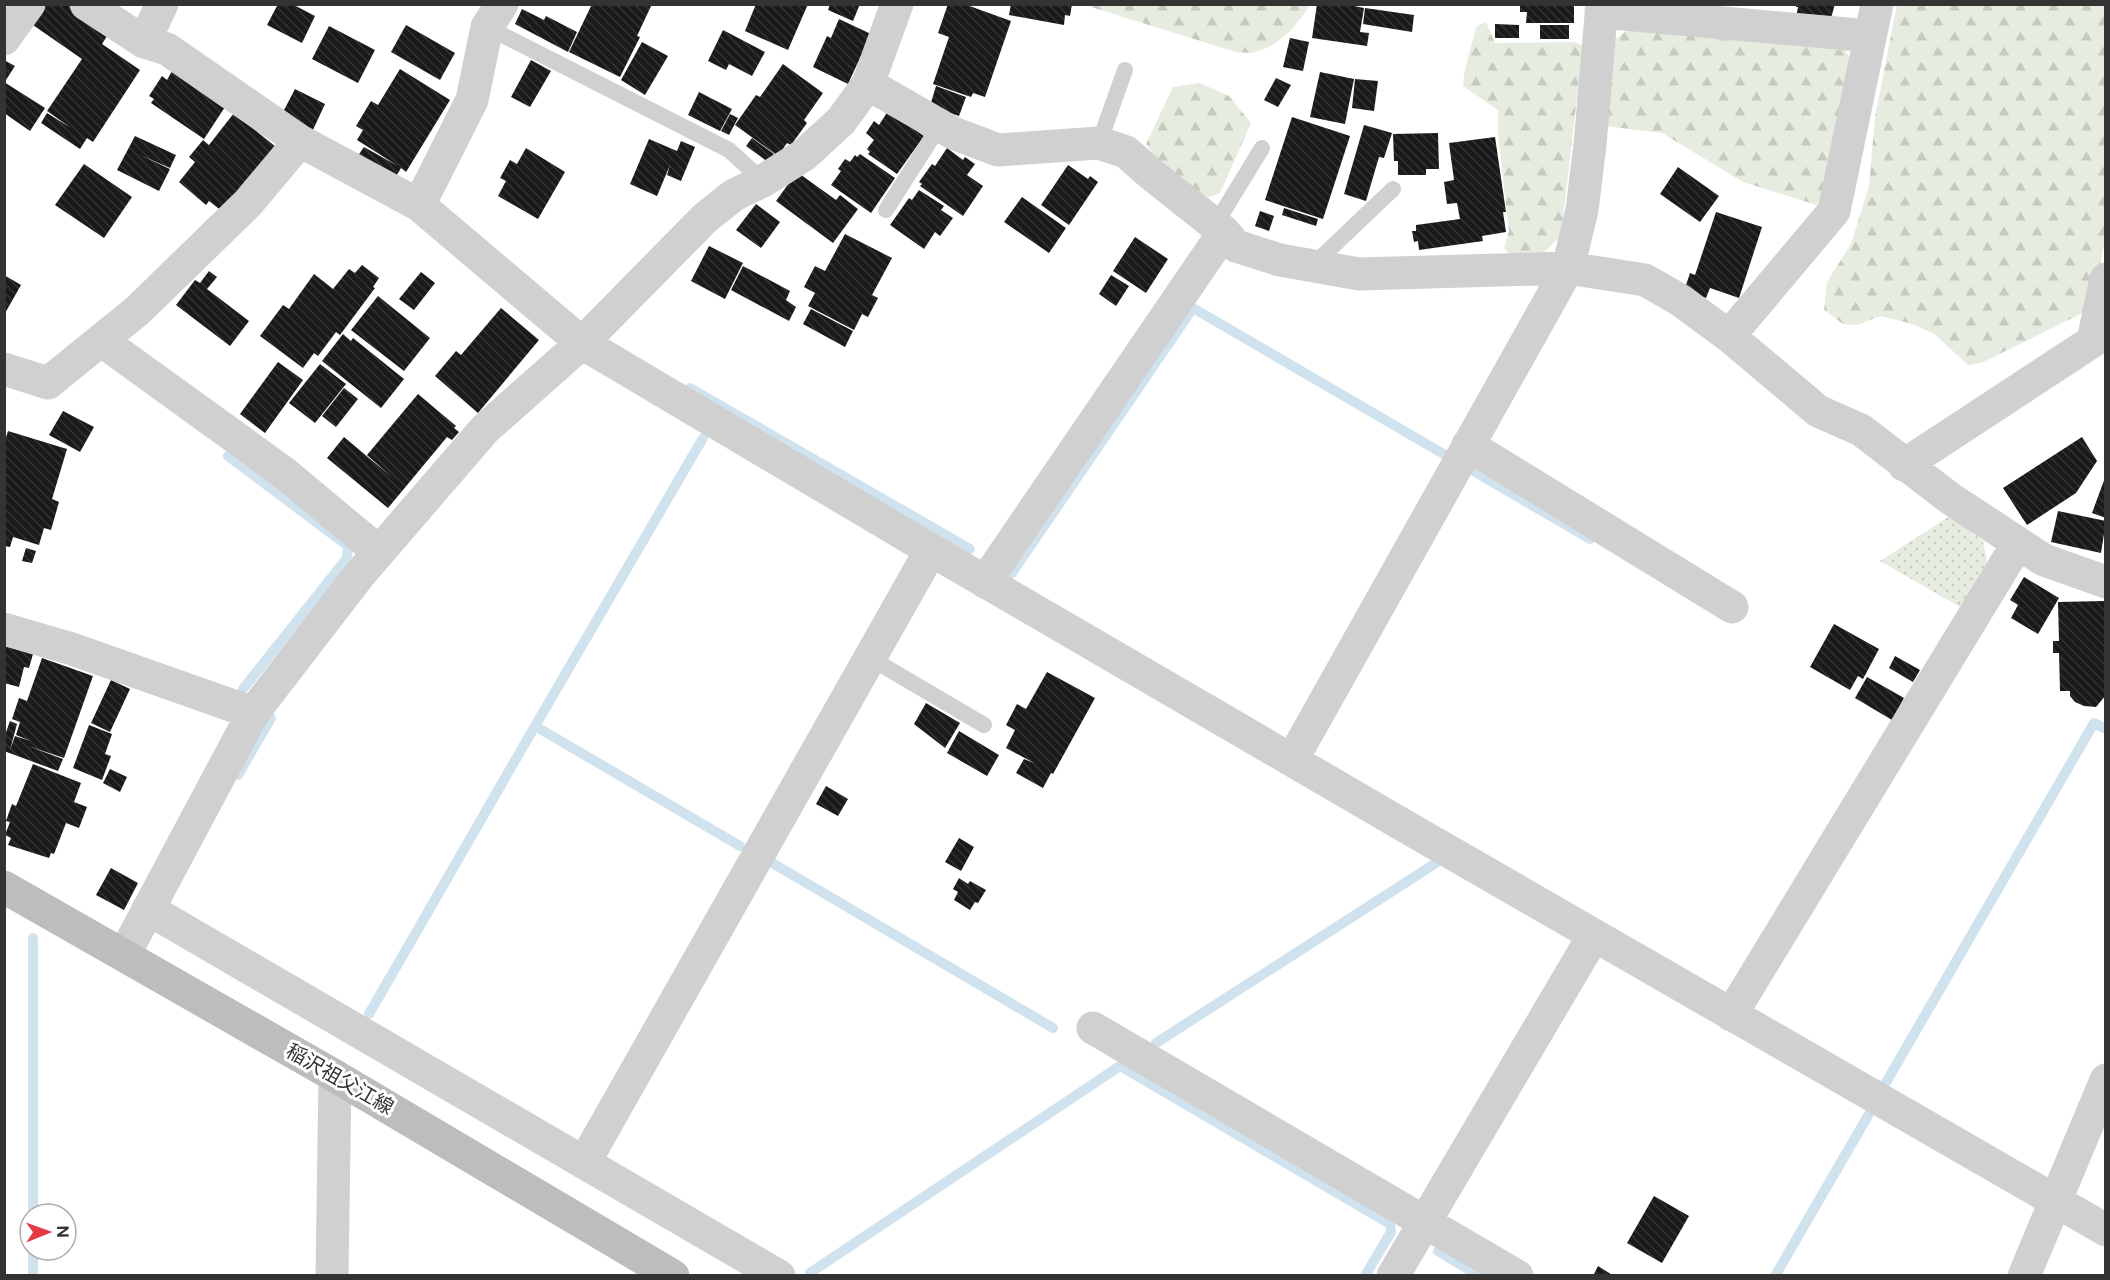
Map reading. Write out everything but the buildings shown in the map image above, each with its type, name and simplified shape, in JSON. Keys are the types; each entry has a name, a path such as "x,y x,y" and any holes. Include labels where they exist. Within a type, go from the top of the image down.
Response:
{"main road":[{"name":"稲沢祖父江線","path":"4,887 336,1076 673,1275"}],"street":[{"path":"4,39 29,4"},
{"path":"86,4 144,42 167,50 300,141 419,205 582,343 985,582 2106,1230"},
{"path":"144,42 162,4"},
{"path":"124,955 253,713 379,552 486,429 582,343 705,218 734,195 763,181 804,155 841,122 868,84 897,4"},
{"path":"1730,336 1834,211 1877,4"},
{"path":"1292,760 1568,268 1582,210 1590,145 1601,8 1870,36"},
{"path":"419,205 472,100 495,16"},
{"path":"868,84 953,133 999,150 1099,143 1126,152 1219,229 1236,246 1280,260 1359,274 1568,268 1645,280 1680,300 1730,336 1818,411 1861,430 1904,465 2018,543 2044,560 2106,582"},
{"path":"4,369 48,383 137,311 248,203 300,141"},
{"path":"985,582 1219,229"},
{"path":"1904,465 2093,341 2106,279"},
{"path":"102,341 283,472 379,552"},
{"path":"1468,445 1732,607"},
{"path":"1731,1015 2018,543"},
{"path":"584,1163 931,550"},
{"path":"4,629 72,649 253,713"},
{"path":"148,909 779,1275"},
{"path":"1392,1275 1594,936"},
{"path":"1093,1028 1517,1275"},
{"path":"333,1275 336,1076"},
{"path":"2024,1275 2106,1080"}],"lane":[{"path":"495,16 729,150 763,181"},
{"path":"1099,143 1125,70"},
{"path":"886,210 940,125"},
{"path":"1219,229 1262,148"},
{"path":"1312,266 1393,189"},
{"path":"870,658 984,725"}],"green space":[{"path":"1092,4 1310,5 1280,40 1264,49 1248,53 1236,52 1091,7"},
{"path":"1897,5 2105,5 2106,236 2091,309 1981,363 1968,365 1933,333 1909,323 1880,316 1857,325 1843,324 1824,310 1827,282 1851,244 1869,186 1875,117"},
{"path":"1486,22 1495,43 1575,42 1583,46 1561,235 1544,253 1509,255 1504,248 1509,231 1498,135 1498,110 1463,86 1466,63 1476,27"},
{"path":"1630,28 1842,46 1852,61 1820,206 1743,182 1662,133 1605,126 1614,40"},
{"path":"1200,83 1229,96 1251,123 1220,193 1206,198 1160,164 1146,144 1173,87"},
{"path":"1950,516 1983,541 1987,562 1960,607 1880,561"}],"waterway":[{"path":"1012,573 1193,308 1447,456"},
{"path":"690,388 970,549"},
{"path":"703,438 535,726 740,846"},
{"path":"228,456 348,546 347,558 243,689"},
{"path":"1475,472 1590,539"},
{"path":"238,775 271,718"},
{"path":"1884,1086 2094,723 2106,729"},
{"path":"369,1014 535,726"},
{"path":"769,861 1053,1028"},
{"path":"1156,1043 1436,863"},
{"path":"33,938 33,1202"},
{"path":"810,1273 1120,1066 1390,1224 1391,1232 1365,1276"},
{"path":"1775,1276 1869,1114"},
{"path":"1438,1251 1479,1276"},
{"path":"33,1262 33,1276"}]}
